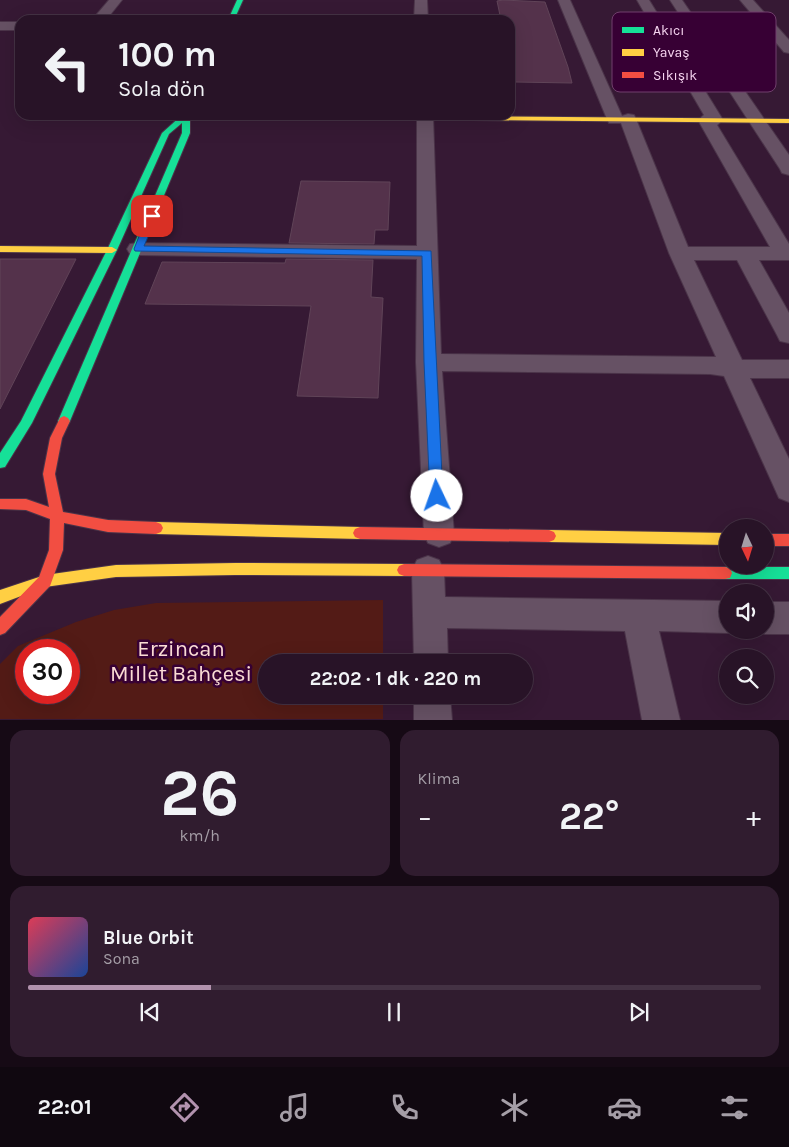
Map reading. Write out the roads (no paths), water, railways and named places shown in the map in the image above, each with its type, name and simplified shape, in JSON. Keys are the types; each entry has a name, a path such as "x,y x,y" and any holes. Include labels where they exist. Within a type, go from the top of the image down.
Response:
{"main road":[{"path":"233,15 240,0"},
{"path":"515,117 789,121"},
{"path":"0,463 26,423 112,250 166,133 180,120"},
{"path":"0,628 44,581 56,550 57,516 49,474 56,438 186,133 186,120"},
{"path":"0,249 112,250"},
{"path":"0,504 26,504 57,516 108,526 236,531 719,539"},
{"path":"774,540 789,540"},
{"path":"0,596 44,581 116,571 789,572"}],"street":[{"path":"103,15 116,0"},
{"path":"421,0 421,15"},
{"path":"564,0 622,119 680,254 789,490"},
{"path":"642,0 649,12"},
{"path":"676,0 684,12"},
{"path":"746,0 757,12"},
{"path":"0,26 15,26"},
{"path":"776,34 789,49"},
{"path":"680,254 787,254 695,92"},
{"path":"738,92 789,169"},
{"path":"425,120 429,362 439,534"},
{"path":"138,249 427,253"},
{"path":"745,254 789,335"},
{"path":"429,362 710,365 733,369 789,369"},
{"path":"428,570 431,654"},
{"path":"430,612 719,618"},
{"path":"640,616 661,720"},
{"path":"774,618 789,618"},
{"path":"432,704 432,720"}],"park label":[{"name":"Erzincan Millet Bahçesi","path":"181,662"}]}
